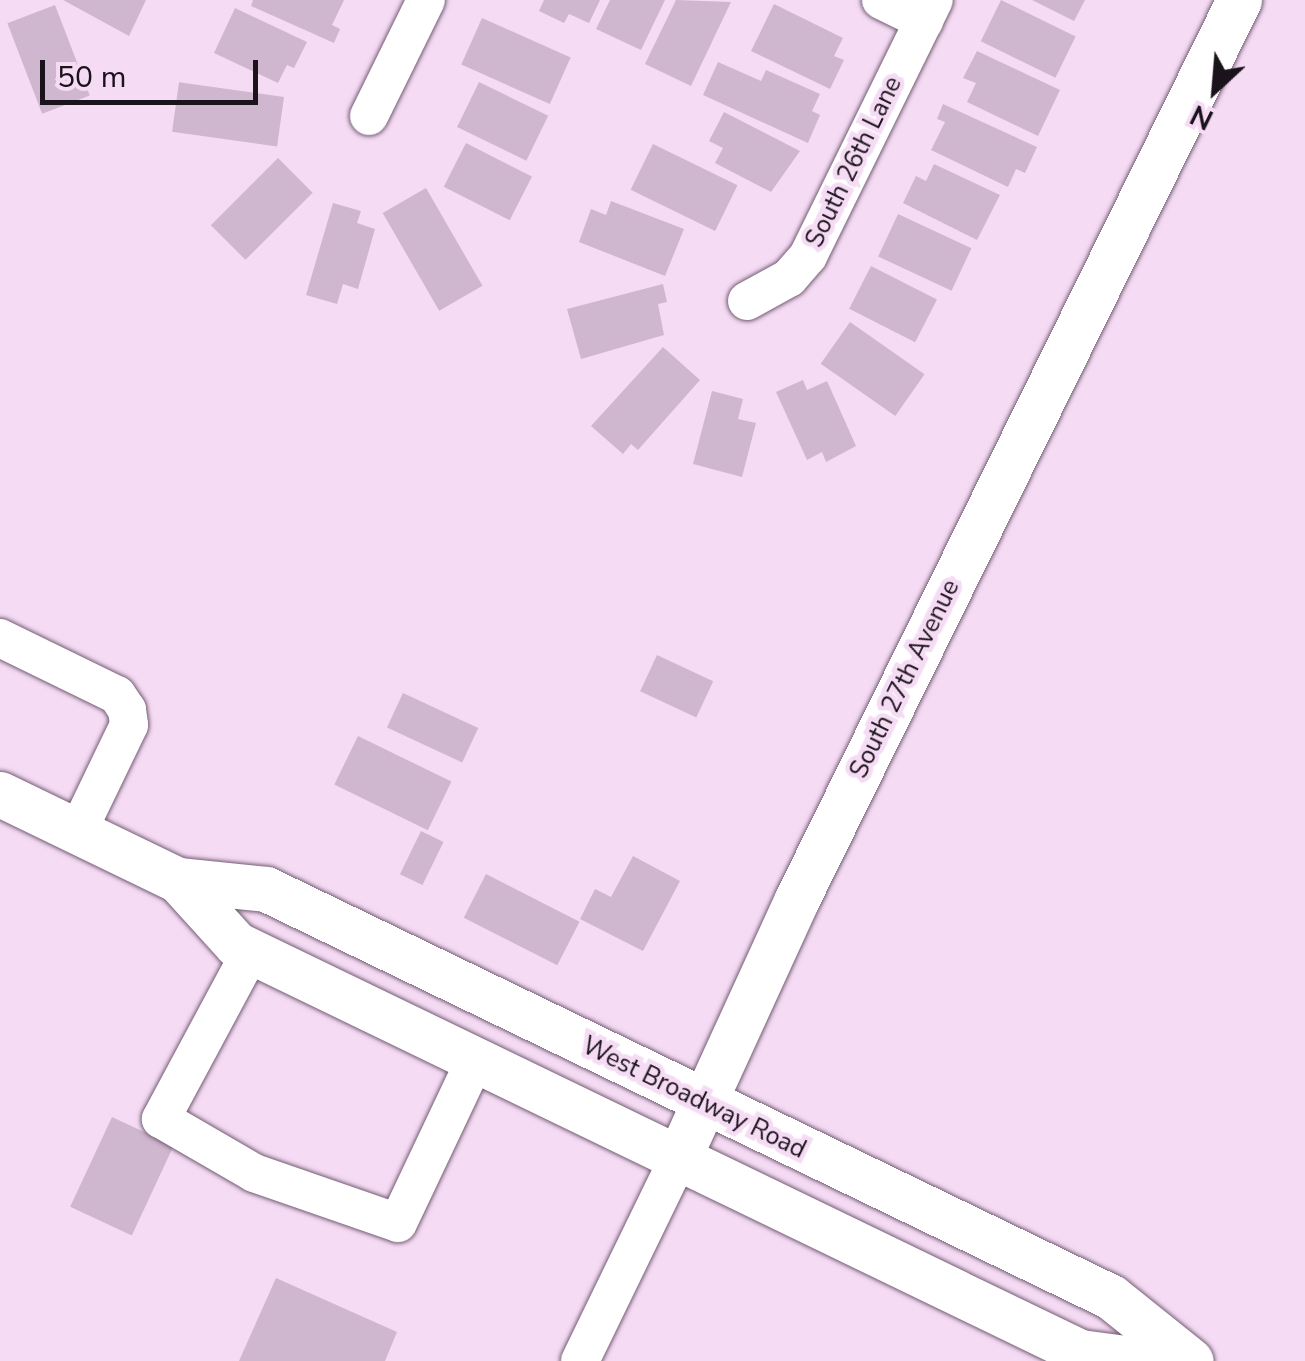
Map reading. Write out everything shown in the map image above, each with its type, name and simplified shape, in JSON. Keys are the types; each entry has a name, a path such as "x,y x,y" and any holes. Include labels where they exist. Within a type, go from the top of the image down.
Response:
{"main road":[{"name":"South 27th Avenue","path":"678,1159 797,899 1239,0"},
{"name":"West Broadway Road","path":"0,794 178,880 266,889 1111,1297 1191,1361"},
{"name":"West Broadway Road","path":"178,880 236,944 251,952 1080,1352 1148,1361"}],"street":[{"path":"369,116 426,0"},
{"path":"880,0 929,10"},
{"name":"South 26th Lane","path":"747,301 789,278 808,256 929,10"},
{"path":"0,638 117,695 127,710 129,724 78,832"},
{"path":"251,952 161,1120 254,1173 398,1223 475,1060"},
{"name":"South 27th Avenue","path":"580,1361 678,1159"}],"building":[{"path":"63,0 146,0 129,36"},
{"path":"253,0 344,0 332,25 340,29 334,43 251,6"},
{"path":"544,0 600,0 589,23 569,14 564,23 539,11"},
{"path":"610,0 665,0 641,50 596,29"},
{"path":"676,0 731,2 691,86 645,64"},
{"path":"1001,0 1076,36 1055,78 981,41"},
{"path":"1032,0 1085,0 1074,21"},
{"path":"774,4 843,38 834,56 844,60 830,89 751,51"},
{"path":"55,5 90,96 42,114 7,23"},
{"path":"235,8 307,42 294,68 287,65 278,83 214,53"},
{"path":"482,18 571,57 550,104 461,65"},
{"path":"977,51 1060,90 1038,136 967,102 976,83 963,78"},
{"path":"718,62 761,81 766,70 820,94 812,111 820,115 808,143 703,95"},
{"path":"179,82 284,97 277,147 172,132"},
{"path":"479,82 548,116 526,161 457,127"},
{"path":"943,104 1037,147 1025,173 1016,169 1008,187 931,150 945,122 937,119"},
{"path":"724,112 800,151 771,192 715,163 723,148 709,141"},
{"path":"466,143 532,177 510,220 444,187"},
{"path":"653,144 737,185 715,231 631,190"},
{"path":"278,158 313,193 245,260 211,225"},
{"path":"934,164 1000,195 977,240 903,203 916,176 926,181"},
{"path":"426,188 482,286 439,311 383,213"},
{"path":"611,201 684,229 665,276 579,242 591,209 606,215"},
{"path":"333,203 361,211 357,223 375,229 358,289 343,284 337,304 306,295"},
{"path":"898,214 971,248 952,291 878,257"},
{"path":"871,266 937,300 915,342 849,309"},
{"path":"663,284 667,302 658,304 664,335 581,359 567,309"},
{"path":"850,322 925,374 895,416 821,364"},
{"path":"663,347 700,380 638,450 631,444 623,454 591,426"},
{"path":"803,380 807,390 827,381 856,446 826,462 822,452 807,460 776,392"},
{"path":"712,391 743,399 738,419 756,423 742,477 693,464"},
{"path":"657,655 713,681 696,717 640,691"},
{"path":"403,693 478,728 462,763 387,727"},
{"path":"358,736 451,782 428,830 334,785"},
{"path":"421,831 443,842 422,885 400,874"},
{"path":"633,856 680,881 643,951 580,919 595,889 611,897"},
{"path":"486,874 580,922 557,965 464,918"},
{"path":"112,1117 174,1146 132,1235 70,1207"},
{"path":"276,1278 397,1332 385,1361 239,1361"}]}
